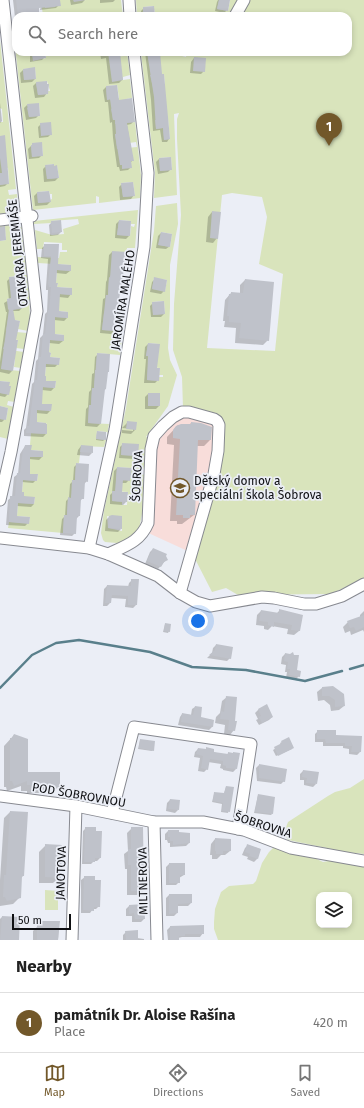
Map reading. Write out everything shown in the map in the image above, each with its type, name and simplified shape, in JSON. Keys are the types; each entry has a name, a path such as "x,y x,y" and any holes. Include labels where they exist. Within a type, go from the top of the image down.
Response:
{"street":[{"name":"OTAKARA JEREMIÁŠE","path":"0,500 4,466 37,311 30,216 3,0"},
{"path":"129,0 130,12"},
{"path":"237,12 244,0"},
{"name":"JAROMÍRA MALÉHO","path":"89,548 115,430 144,247 148,174 134,56"},
{"path":"0,220 30,216"},
{"name":"ŠOBROVA","path":"108,554 139,538 148,523 151,449 154,436 173,417 182,412 189,412 214,419 217,421 218,425 218,451 214,474 180,593"},
{"path":"0,538 89,548 108,554 158,576 180,593 196,602 210,606 262,597 304,604 316,604 342,596 364,584"},
{"path":"112,814 134,727 251,744 238,829"},
{"name":"POD ŠOBROVNOU","path":"0,796 76,806 154,822"},
{"name":"JANOTOVA","path":"72,940 76,806"},
{"name":"ŠOBROVNA","path":"154,822 203,822 238,829 291,848 364,861"},
{"name":"MILTNEROVA","path":"154,822 157,940"}],"shaded area":[{"name":"Dětský domov a speciální škola Šobrova","path":"181,413 219,425 192,553 144,531 154,436"}],"green space":[{"path":"41,0 44,0 45,8 55,7 60,0 73,0 74,2 86,0 121,0 122,12 42,12"},
{"path":"136,0 219,0 217,9 228,11 230,0 241,0 234,12 155,12 153,6 144,7 143,12 137,12"},
{"path":"248,0 364,0 364,578 331,594 238,595 226,588 212,592 192,553 219,425 183,408 182,377 173,350 174,304 181,215 177,139 177,119 179,113 174,114 177,195 154,198 155,173 141,56 148,56 148,60 158,56 352,56 352,12 242,12","holes":["164,74 165,86 153,87 150,75","168,119 170,139 164,140 163,128 156,129 155,120","171,157 172,170 160,171 159,158","232,193 262,197 267,217 259,264 283,274 275,351 207,348 222,195"]},
{"path":"0,40 16,189 8,190 9,195 17,194 18,207 14,212 0,214 0,185 9,183 8,168 2,169 2,173 0,173 0,158 6,158 0,145 0,122 3,122 2,109 0,108"},
{"path":"16,56 32,56 33,61 46,58 46,56 128,56 130,75 123,77 123,80 130,79 132,98 126,99 111,109 115,124 135,122 141,175 140,198 99,203 99,197 96,196 96,203 33,210","holes":["35,68 36,79 24,80 23,69","47,81 50,91 48,91 48,94 38,95 36,84","117,85 119,98 107,100 106,86","39,103 40,116 29,117 27,108","121,133 129,143 136,142 137,147 117,149 115,134","42,144 43,155 32,157 31,145","54,164 54,166 57,166 59,178 47,179 46,165","133,182 135,196 123,197 121,183","49,191 50,194 52,194 52,199 50,202 38,203 37,192"]},
{"path":"177,203 178,224 170,265 168,348 170,360 177,375 168,406 146,437 149,438 146,469 142,469 142,474 145,475 142,514 139,529 123,542 105,542 101,533 104,511 126,408 154,231 156,206","holes":["161,232 172,234 170,247 159,245","154,278 167,280 165,291 152,289","164,301 165,314 153,315 152,302","148,343 159,344 158,357 146,356","148,367 160,368 159,375 163,375 163,377 159,377 159,381 147,380","148,393 160,393 160,406 148,406","122,443 138,450 138,456 121,455","117,467 131,468 130,480 116,481","112,491 128,492 127,505 122,505 122,502 112,501","107,516 112,517 122,523 122,531 108,528"]},
{"path":"138,210 135,248 127,248 127,252 109,278 108,295 106,295 102,330 123,331 120,355 97,353 94,388 92,388 91,405 89,405 88,423 109,424 107,436 107,432 97,431 96,439 106,440 104,447 81,446 79,463 76,463 75,480 71,498 68,498 67,515 64,515 63,533 8,528 9,522 29,523 30,517 17,516 18,503 34,504 35,497 24,497 24,492 22,492 23,480 37,481 38,474 30,474 29,456 43,457 43,451 31,450 31,433 47,434 47,424 37,422 37,410 51,411 51,404 42,404 41,387 55,388 56,381 46,381 45,376 46,364 59,364 60,358 50,357 50,340 64,341 64,335 55,334 54,317 68,318 68,312 59,311 58,294 72,295 72,288 57,287 58,283 56,283 57,270 70,271 71,265 38,263 37,257 59,258 60,252 67,252 67,250 62,250 62,243 44,242 43,249 37,249 35,230 52,235 64,234 63,229 79,224 78,219 34,224 34,221","holes":["119,220 131,221 131,224 135,224 134,227 131,226 130,236 117,235"]},
{"path":"16,224 23,229 28,273 17,274 17,276 9,277 11,291 24,289 22,275 28,275 30,319 28,331 18,329 20,321 8,319 6,331 27,333 24,349 16,348 18,340 6,338 3,349 24,352 21,368 14,367 15,359 4,357 1,369 20,371 15,402 8,401 7,405 14,407 8,439 0,437 0,419 6,420 8,408 0,406 0,393 7,394 9,382 0,381 0,241 6,240 5,228 0,228 0,226","holes":["12,298 23,308 9,311 7,299"]},
{"path":"364,779 364,854 346,852 288,840 284,833 288,822 335,792 350,788"},
{"path":"274,847 306,854 323,862 340,859 364,863 364,940 218,940 214,929 214,922 215,909 221,892 229,886 253,884 256,881 262,863"},
{"path":"45,890 58,891 58,910 45,910"}],"building":[{"path":"16,0 60,0 61,6 39,8 39,12 18,12"},
{"path":"219,0 230,0 228,11 217,9"},
{"path":"154,6 155,12 143,12 143,7"},
{"path":"32,56 46,56 46,58 33,59"},
{"path":"109,56 120,56 123,80 112,82"},
{"path":"148,56 160,56 162,74 164,74 170,139 164,140 163,128 156,129 154,97"},
{"path":"194,57 206,58 205,72 193,71"},
{"path":"35,67 36,79 24,80 23,69"},
{"path":"47,81 47,84 49,84 48,94 38,95 36,82"},
{"path":"117,85 119,100 132,98 135,122 127,123 134,161 131,161 132,168 122,169 122,165 120,165 115,134 115,120 113,120 110,99 107,100 106,86"},
{"path":"39,103 40,116 29,117 27,104"},
{"path":"51,122 52,135 41,136 40,123"},
{"path":"5,135 9,184 0,185 0,173 2,173 0,136"},
{"path":"42,142 43,156 32,157 32,143"},
{"path":"171,157 172,170 160,171 159,158"},
{"path":"54,164 54,166 57,165 59,178 47,179 45,165"},
{"path":"133,182 135,196 123,197 121,183"},
{"path":"49,191 51,202 38,203 37,192"},
{"path":"212,211 221,212 218,239 210,238"},
{"path":"61,220 62,232 52,233 51,221"},
{"path":"119,220 131,221 130,236 117,235"},
{"path":"5,226 6,240 0,241 0,227"},
{"path":"161,232 172,234 170,247 158,245"},
{"path":"44,244 59,244 58,264 71,265 71,271 57,270 57,287 72,288 72,295 60,294 59,311 68,312 68,318 55,317 55,334 64,335 64,341 50,340 50,357 60,358 59,365 46,364 46,381 56,381 55,388 43,387 42,404 52,404 51,411 37,410 37,422 47,424 47,434 26,433 27,426 29,426 35,380 37,380 39,357 41,357 43,333 45,334 49,310 51,287 49,287 48,283 51,256 44,256"},
{"path":"112,251 127,252 119,296 118,314 116,314 115,331 102,330 106,295 108,295"},
{"path":"21,276 23,308 13,309 15,320 20,321 16,340 18,340 13,371 1,369 9,309 8,310 7,299 11,298 9,277"},
{"path":"154,277 167,280 165,292 152,289"},
{"path":"245,279 274,282 269,341 239,338 241,323 229,322 229,316 227,316 229,294 231,294 231,292 243,293"},
{"path":"164,301 165,314 153,315 152,302"},
{"path":"148,343 160,344 157,368 160,368 159,381 147,380 148,356 146,356"},
{"path":"97,353 110,354 109,372 105,389 101,424 88,423 89,405 91,405 92,388 94,388"},
{"path":"0,381 10,382 9,386 11,386 9,395 0,393"},
{"path":"148,393 160,393 160,406 148,406"},
{"path":"0,406 8,408 6,420 0,419"},
{"path":"127,421 137,422 136,430 126,429"},
{"path":"191,422 201,423 212,427 211,440 198,440 195,515 190,515 190,518 183,518 183,515 176,515 180,439 173,438 173,430 176,426 181,424 191,424"},
{"path":"97,431 106,432 106,440 96,439"},
{"path":"122,443 139,444 138,456 121,455"},
{"path":"25,445 32,445 31,450 43,451 43,457 30,457 30,474 38,474 37,481 23,480 22,492 24,492 24,496 35,497 34,504 18,503 17,516 30,517 29,524 9,522 10,496 15,496 17,473 20,473 23,449 24,450"},
{"path":"81,445 93,446 93,453 80,452"},
{"path":"76,463 89,464 88,482 85,481 84,499 81,499 80,516 77,516 76,534 63,533 64,515 67,515 68,497 71,498 72,480 75,480"},
{"path":"117,467 132,468 130,481 123,480 122,492 128,492 127,502 112,501 113,491 115,491"},
{"path":"109,516 122,516 122,529 108,528"},
{"path":"153,548 167,554 166,556 168,560 164,562 161,567 147,561"},
{"path":"131,579 139,579 137,605 128,605 128,596 112,595 111,603 105,603 107,585 131,586"},
{"path":"279,609 303,615 300,631 291,630 292,625 274,622 274,627 268,625 268,622 259,621 261,610 279,613"},
{"path":"364,615 364,627 356,631 354,627 350,628 347,621"},
{"path":"165,623 171,624 170,632 164,631"},
{"path":"216,644 233,647 231,659 209,655 215,650"},
{"path":"293,652 294,655 299,655 297,670 301,671 300,677 289,675 290,669 287,669 288,662 284,661 285,653 290,654"},
{"path":"333,686 344,694 345,706 335,707 335,700 329,696 322,696 322,687"},
{"path":"226,696 237,697 235,721 237,721 235,731 228,730 229,720 220,719 221,711 224,712"},
{"path":"267,704 273,717 262,723 259,717 261,716 258,709"},
{"path":"195,706 202,707 201,717 214,720 213,727 181,722 182,713 193,715"},
{"path":"317,730 336,730 336,735 362,736 361,752 351,752 352,746 345,746 345,743 326,743 325,739 317,739"},
{"path":"14,734 28,739 28,772 60,772 60,787 33,787 33,785 27,785 27,781 14,786 12,781 10,781 10,738 12,738"},
{"path":"289,737 294,748 278,756 274,747"},
{"path":"140,739 155,741 154,751 139,748"},
{"path":"206,747 214,749 214,752 228,754 228,752 240,753 237,769 226,768 226,766 223,765 223,761 210,759 208,770 201,768 203,756 196,754 198,748 206,749"},
{"path":"259,764 287,769 285,782 259,778"},
{"path":"303,770 319,772 317,784 306,783 307,778 302,777"},
{"path":"226,786 234,787 230,812 222,811 223,803 213,801 214,792 224,793"},
{"path":"258,794 275,797 273,814 255,812"},
{"path":"170,799 180,800 179,810 168,809"},
{"path":"10,811 28,812 24,876 22,876 21,898 7,901 5,897 3,897 4,875 6,875"},
{"path":"85,827 96,827 96,831 102,831 101,858 95,858 95,862 84,862"},
{"path":"131,827 143,827 144,891 131,891 131,865 128,865 128,849 131,849"},
{"path":"168,830 179,830 179,832 190,833 190,843 173,845 173,841 170,841 170,837 168,837"},
{"path":"215,838 231,839 231,851 223,851 223,854 216,854"},
{"path":"45,844 62,845 61,878 45,877"},
{"path":"247,844 261,849 258,859 249,856 250,854 245,852"},
{"path":"169,863 185,863 185,875 180,875 180,883 169,883"},
{"path":"84,876 95,876 95,880 101,880 100,907 94,907 94,911 83,910"},
{"path":"169,894 192,894 192,903 178,904 178,913 169,914"},
{"path":"144,904 145,919 135,919 134,913 129,914 129,905"},
{"path":"2,916 20,917 19,940 0,940"},
{"path":"42,921 60,921 58,940 37,940 37,925 42,925"},
{"path":"204,925 204,934 185,934 185,936 179,936 179,940 170,940 170,926"},
{"path":"138,930 138,940 126,940 125,931"}],"waterway":[{"path":"0,688 32,655 56,643 79,640 150,652 192,667 246,670 305,681 342,671"},
{"path":"350,669 364,665"}],"place":[{"name":"památník Dr. Aloise Rašína","path":"329,146"},
{"name":"Dětský domov a speciální škola Šobrova","path":"180,488"}]}
